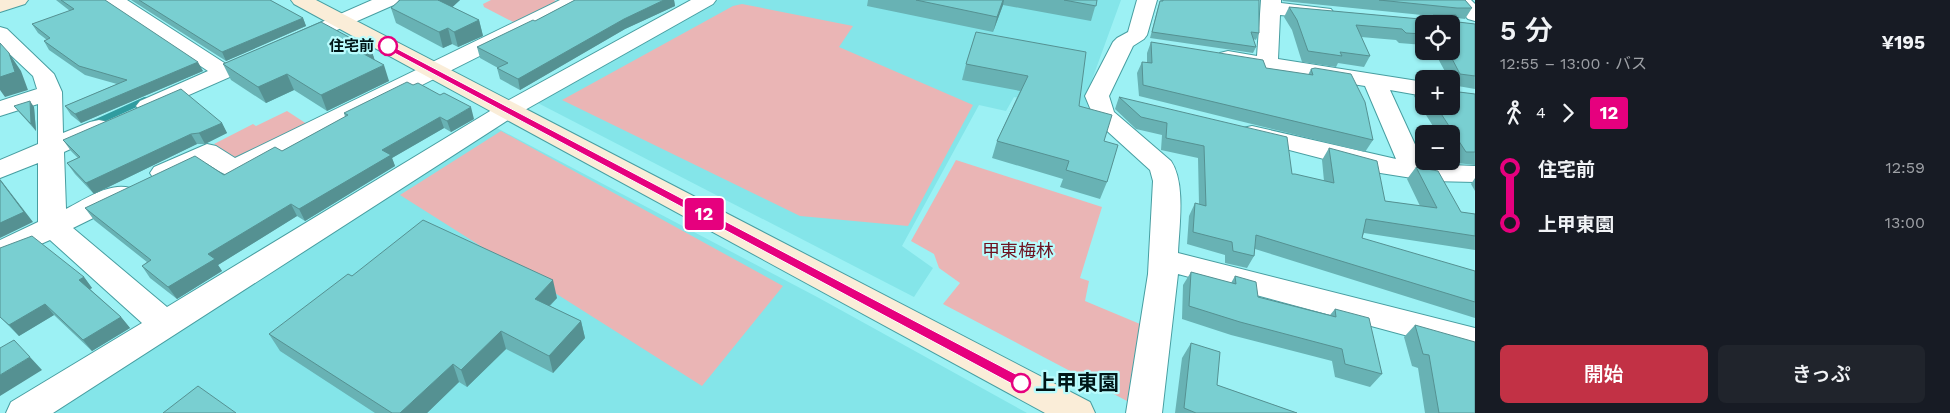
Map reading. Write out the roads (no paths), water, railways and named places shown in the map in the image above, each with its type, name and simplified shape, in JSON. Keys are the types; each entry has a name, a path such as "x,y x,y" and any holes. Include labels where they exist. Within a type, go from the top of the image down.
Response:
{"street":[{"path":"0,6 18,0"},
{"path":"114,0 224,72"},
{"path":"300,0 1077,413"},
{"path":"0,170 389,0"},
{"path":"24,413 508,110 706,0"},
{"path":"1124,42 1118,30 1130,0"},
{"path":"1144,413 1164,260 1166,181 1162,167 1103,115 1097,96 1124,42 1137,35 1147,0"},
{"path":"1460,0 1470,23"},
{"path":"0,252 206,152 234,170 571,1"},
{"path":"1267,64 1271,4 1339,14"},
{"path":"3,41 28,57 43,74 50,92 52,226 166,325"},
{"path":"1124,42 1153,46"},
{"path":"1210,55 1415,88"},
{"path":"1374,81 1414,170"},
{"path":"0,109 50,92"},
{"path":"1097,96 1125,103"},
{"path":"1226,125 1374,164 1414,170 1475,174"},
{"path":"1164,260 1475,341"}],"waterway":[{"path":"92,124 145,100"}],"place":[{"name":"住宅前","path":"388,46"},
{"name":"上甲東園","path":"1021,383"}],"park label":[{"name":"甲東梅林","path":"1018,251"}]}
